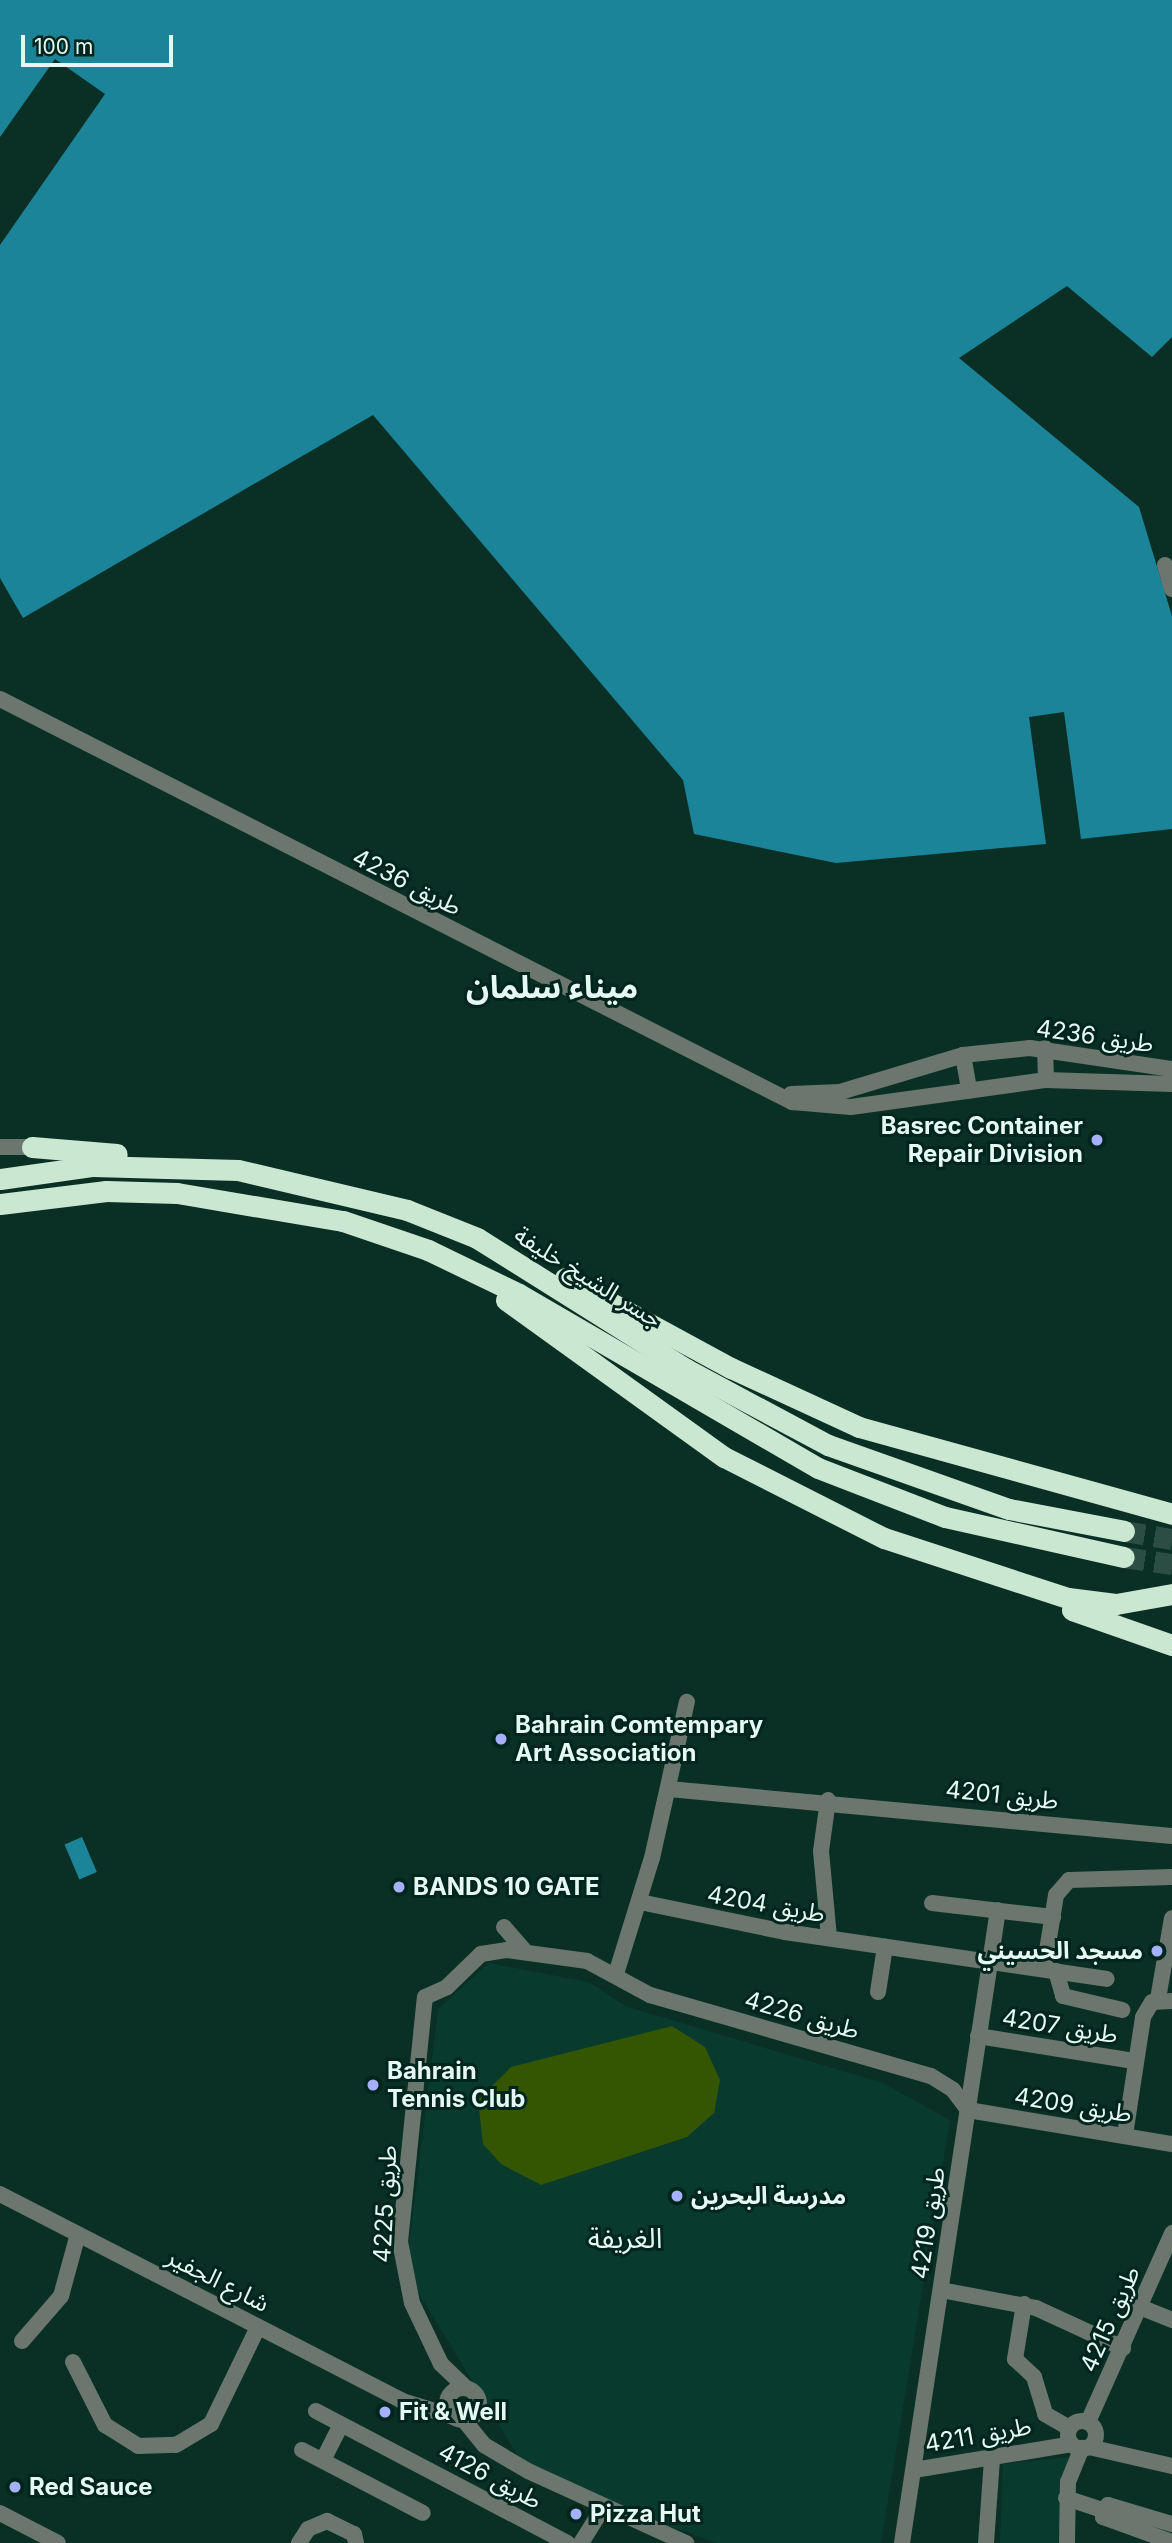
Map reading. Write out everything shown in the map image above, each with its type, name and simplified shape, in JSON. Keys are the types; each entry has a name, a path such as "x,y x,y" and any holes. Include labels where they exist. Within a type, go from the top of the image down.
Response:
{"highway":[{"path":"32,1147 163,1166"},
{"name":"جسر الشيخ خليفة","path":"0,1179 93,1166 163,1166 298,1180 407,1210 477,1238 697,1376 828,1445 1009,1509 1124,1531"},
{"name":"جسر الشيخ خليفة","path":"0,1204 106,1191 237,1199 343,1221 428,1250 519,1294 818,1468 945,1517 1124,1557"},
{"path":"477,1238 526,1257 819,1411 971,1463 1093,1490 1172,1514"},
{"path":"428,1250 724,1457 884,1538 999,1578 1172,1644"},
{"path":"1093,1490 1172,1498"},
{"path":"1148,1506 1172,1521"},
{"path":"999,1578 1068,1598 1144,1602 1172,1594"},
{"path":"1144,1602 1172,1584"}],"street":[{"path":"1165,565 1172,589"},
{"name":"طريق 4236","path":"0,699 765,1090 803,1105 831,1107 1046,1080 1172,1084"},
{"name":"طريق 4236","path":"0,712 28,713"},
{"path":"1045,1048 1046,1080"},
{"name":"طريق 4236","path":"765,1090 840,1092 962,1055 1045,1048 1172,1069"},
{"path":"962,1055 969,1090"},
{"path":"1141,1083 1172,1090"},
{"path":"0,1147 32,1147"},
{"path":"616,1974 640,1902 669,1789 687,1702"},
{"path":"669,1789 828,1800 821,1851 829,1938"},
{"name":"طريق 4201","path":"828,1800 1172,1836"},
{"path":"1122,2010 1063,1996 1050,1970 1056,1895 1069,1880 1172,1877"},
{"name":"طريق 4204","path":"640,1902 829,1938 1107,1979"},
{"path":"932,1903 1053,1917"},
{"name":"طريق 4219","path":"902,2543 998,1910"},
{"name":"طريق 4207","path":"1125,2135 1134,2061 1143,2017 1165,2000 1172,1918"},
{"path":"505,1927 527,1951"},
{"path":"878,1992 885,1947"},
{"name":"طريق 4226","path":"425,1997 447,1987 481,1954 527,1951 578,1959 616,1974 650,1994 931,2076 953,2090 968,2110"},
{"name":"طريق 4225","path":"425,1997 400,2251 407,2289 441,2364 449,2398 465,2416"},
{"name":"طريق 4207","path":"978,2036 1134,2061"},
{"name":"طريق 4209","path":"968,2110 1172,2144"},
{"name":"شارع الجفير","path":"0,2194 415,2406 465,2416"},
{"name":"طريق 4215","path":"1067,2543 1066,2498 1081,2436 1123,2348 1172,2233"},
{"path":"22,2341 61,2296 78,2234"},
{"path":"940,2291 1024,2304 1123,2348"},
{"path":"1024,2304 1015,2359 1034,2377 1045,2414 1081,2436 1119,2452 1172,2466"},
{"path":"1140,2307 1172,2320"},
{"path":"73,2362 105,2425 138,2446 176,2445 211,2424 258,2327"},
{"name":"طريق 4225","path":"441,2364 466,2388"},
{"path":"415,2406 449,2398 466,2388 477,2397 465,2416 494,2450 602,2510 686,2543"},
{"name":"طريق 4126","path":"316,2411 567,2543"},
{"path":"323,2460 341,2425"},
{"name":"طريق 4211","path":"914,2470 992,2459 1081,2436"},
{"path":"302,2450 423,2513"},
{"path":"986,2543 992,2459"},
{"path":"1066,2498 1105,2511"},
{"path":"1172,2524 1108,2505 1105,2511 1105,2520 1172,2542"},
{"path":"581,2543 602,2510"},
{"path":"0,2513 58,2543"},
{"path":"299,2543 308,2529 327,2521 354,2534 356,2543"}],"shaded area":[{"name":"مدرسة البحرين","path":"489,1963 589,1982 625,2006 883,2083 950,2120 881,2543 717,2543 621,2509 521,2461 406,2272 438,2009"},
{"path":"1069,2457 1058,2543 1000,2543 1003,2464"}],"green space":[{"path":"672,2026 705,2047 720,2080 714,2113 687,2137 541,2185 501,2164 483,2144 478,2100 511,2067"}],"water":[{"path":"0,0 1172,0 1172,337 1152,357 1067,286 959,358 1139,507 1172,616 1172,829 1081,839 1064,712 1029,717 1046,844 836,863 694,834 683,780 373,415 23,618 0,578 0,245 105,94 55,59 0,137"},
{"path":"82,1837 97,1872 79,1879 65,1844"}],"tunnel":[{"path":"1124,1531 1172,1539"},
{"path":"1124,1557 1172,1564"}],"place":[{"name":"Basrec Container Repair Division","path":"1097,1140"},
{"name":"Bahrain Comtempary Art Association","path":"501,1739"},
{"name":"BANDS 10 GATE","path":"399,1887"},
{"name":"مسجد الحسيني","path":"1157,1951"},
{"name":"Bahrain Tennis Club","path":"373,2085"},
{"name":"مدرسة البحرين","path":"677,2196"},
{"name":"Fit & Well","path":"385,2412"},
{"name":"Red Sauce","path":"15,2487"},
{"name":"Pizza Hut","path":"576,2514"}],"district":[{"name":"ميناء سلمان","path":"552,987"},
{"name":"الغريفة","path":"625,2238"}]}
